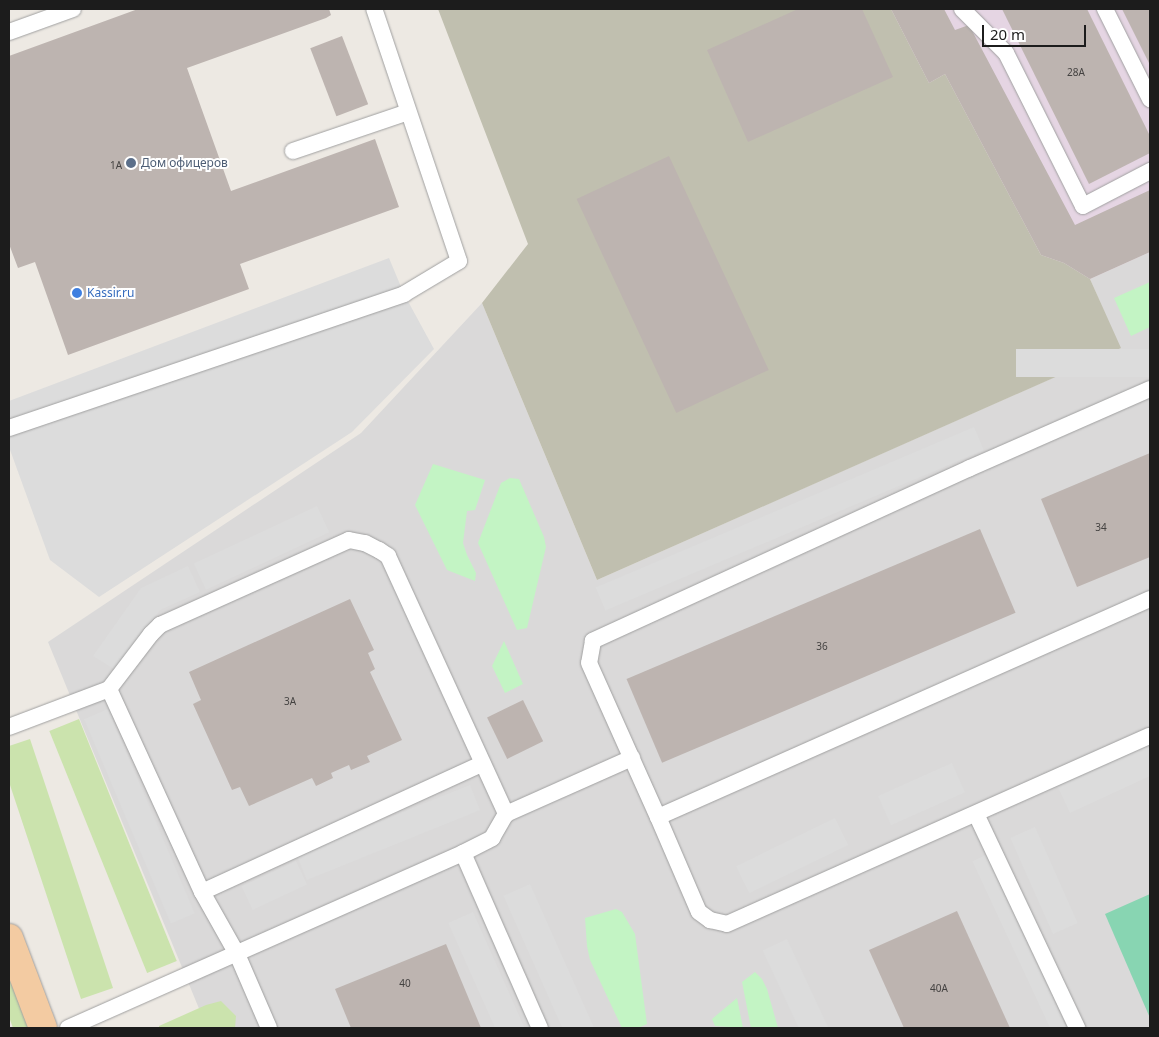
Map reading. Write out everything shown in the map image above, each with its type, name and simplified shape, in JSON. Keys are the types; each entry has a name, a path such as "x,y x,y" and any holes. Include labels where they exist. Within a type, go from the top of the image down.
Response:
{"main road":[{"path":"9,938 42,1028"}],"lane":[{"path":"9,32 73,9"},
{"path":"9,428 404,294 459,261 374,9"},
{"path":"962,9 1006,53 1083,206 1150,171"},
{"path":"1104,9 1150,99"},
{"path":"293,151 408,112"},
{"path":"1150,389 970,468 593,641 589,656 592,672 632,758 699,912 710,920 727,924 1150,736"},
{"path":"9,727 109,689 160,625 349,540 365,543 388,556 506,814"},
{"path":"658,817 1150,599"},
{"path":"109,689 202,892 237,954 269,1028"},
{"path":"68,1028 464,853 492,838 506,814 632,758"},
{"path":"202,892 482,764"},
{"path":"976,814 1077,1028"},
{"path":"464,853 540,1028"}],"shaded area":[{"path":"438,9 891,9 929,83 945,74 1041,255 1064,263 1090,279 1121,348 597,580 482,303 528,244"},
{"path":"891,9 1150,9 1150,252 1090,279 1064,263 1041,255 945,74 929,83"},
{"path":"1150,252 1150,1028 207,1028 48,642 361,433 482,303 597,580 1120,348 1090,279"},
{"path":"389,258 404,294 434,349 352,432 99,597 50,560 9,447 9,401"},
{"path":"1016,349 1150,349 1150,377 1016,377"},
{"path":"974,427 984,450 605,611 596,588"},
{"path":"317,506 329,532 206,590 194,563"},
{"path":"188,566 200,592 160,610 114,669 93,656 141,588"},
{"path":"108,709 195,913 171,924 84,719"},
{"path":"1150,743 1150,776 1070,813 1057,785"},
{"path":"952,763 965,792 891,825 878,796"},
{"path":"470,785 480,810 307,880 297,855"},
{"path":"835,818 848,845 749,893 736,866"},
{"path":"1035,827 1078,923 1053,934 1010,838"},
{"path":"986,855 1066,1027 1050,1028 972,861"},
{"path":"296,861 307,885 253,910 242,886"},
{"path":"530,884 594,1028 562,1028 504,896"},
{"path":"473,912 525,1028 495,1028 448,923"},
{"path":"787,939 828,1028 799,1028 763,950"}],"green space":[{"path":"1150,282 1150,327 1131,336 1114,298"},
{"path":"433,464 485,480 475,510 467,511 463,543 476,573 475,581 447,570 415,505"},
{"path":"510,478 519,479 544,537 546,547 527,628 517,630 478,543 501,483"},
{"path":"504,641 523,684 505,693 492,666"},
{"path":"79,719 177,961 147,973 49,731"},
{"path":"30,739 113,988 81,999 9,782 9,746"},
{"path":"1150,894 1150,1018 1105,914"},
{"path":"616,909 622,912 635,934 647,1024 638,1028 622,1028 590,960 587,946 585,918"},
{"path":"9,971 30,1028 13,1028 9,1017"},
{"path":"755,972 762,979 767,989 778,1028 751,1028 742,982"},
{"path":"737,998 743,1028 715,1026 712,1019"},
{"path":"221,1001 236,1016 235,1028 159,1028 159,1026 206,1005"}],"building":[{"path":"138,9 329,9 331,15 326,18 187,68 231,191 375,139 399,207 240,264 249,289 68,355 35,262 18,268 9,244 9,56"},
{"path":"798,9 862,9 893,77 748,142 707,50"},
{"path":"891,9 944,9 955,30 969,25 1075,225 1150,190 1150,252 1090,279 1064,263 1041,255 945,74 929,83"},
{"path":"1002,9 1087,9 1150,136 1150,153 1089,184"},
{"path":"1122,9 1150,9 1150,65"},
{"path":"342,36 368,104 336,116 310,48"},
{"path":"669,156 769,370 676,413 577,199"},
{"path":"1150,453 1150,557 1077,587 1041,499"},
{"path":"980,529 1016,613 662,763 627,679"},
{"path":"350,599 374,650 368,653 375,669 370,672 402,740 367,756 370,762 351,770 349,765 331,773 333,778 316,786 312,778 249,806 240,787 232,790 193,704 201,700 189,672"},
{"path":"523,700 543,741 507,759 487,718"},
{"path":"957,911 1010,1028 904,1028 869,950"},
{"path":"446,944 481,1028 351,1028 335,989"}],"place":[{"name":"Дом офицеров","path":"131,163"},
{"name":"Kassir.ru","path":"77,293"}]}
